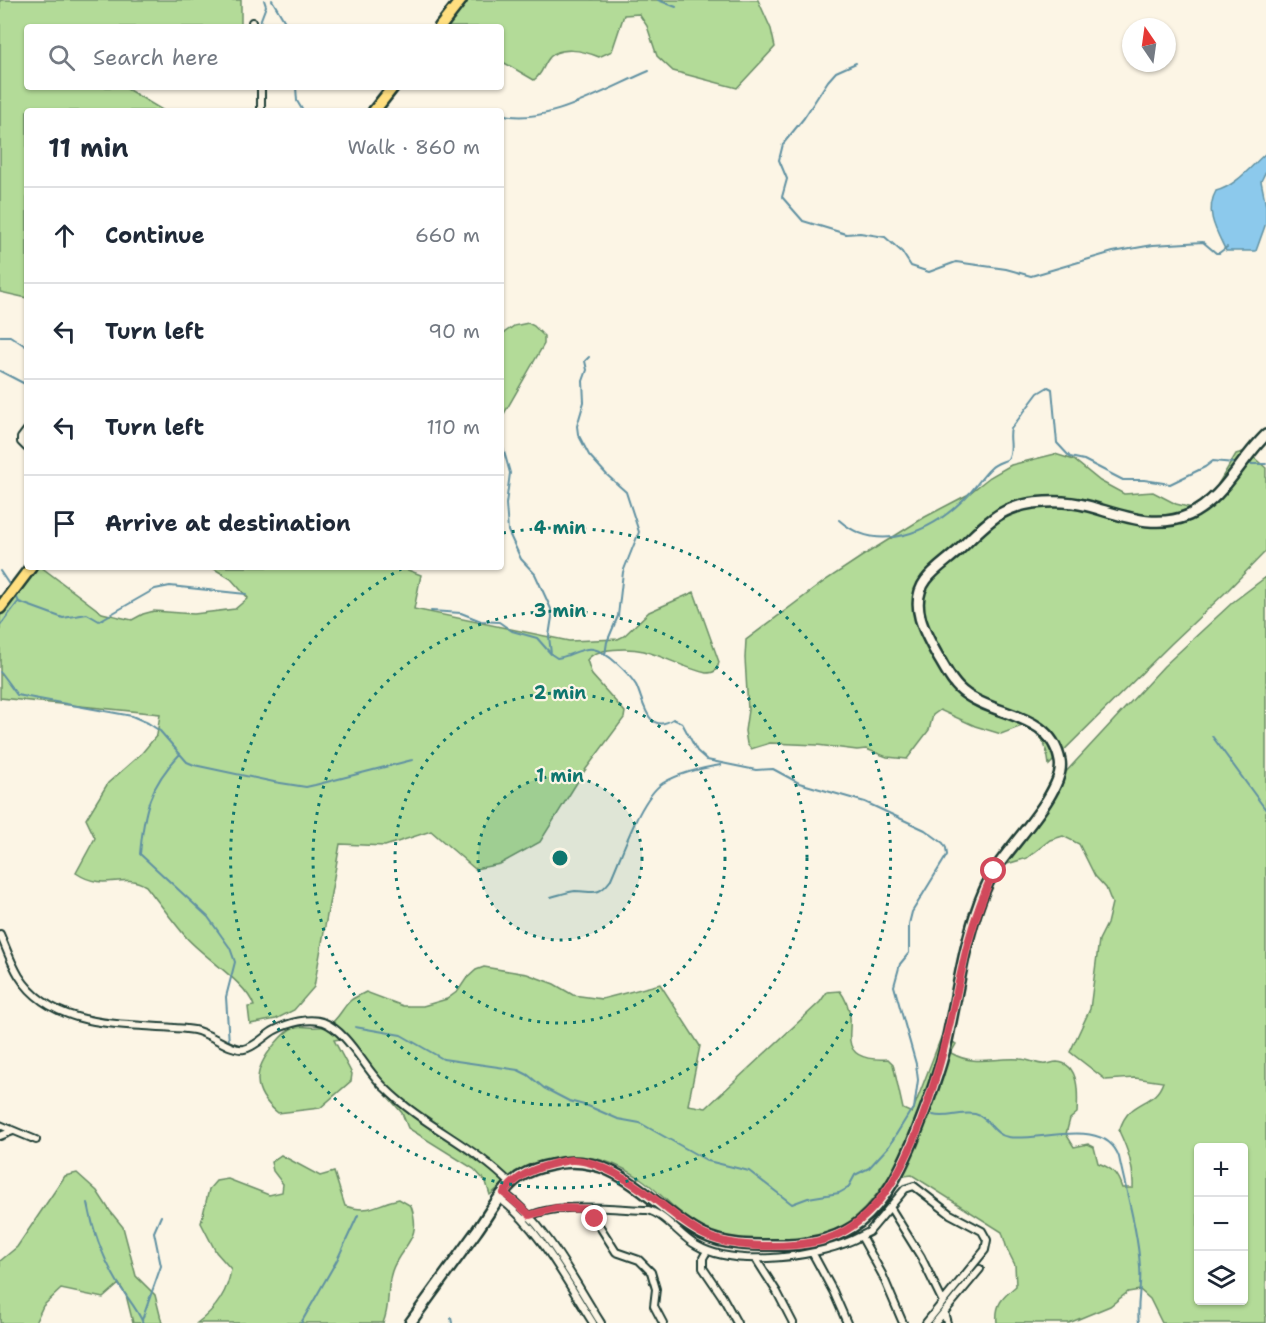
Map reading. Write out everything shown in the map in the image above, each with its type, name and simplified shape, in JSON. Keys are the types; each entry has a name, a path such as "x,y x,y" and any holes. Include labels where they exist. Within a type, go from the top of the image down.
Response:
{"main road":[{"path":"442,24 461,0"},
{"path":"376,108 391,90"},
{"path":"0,608 29,570"}],"street":[{"path":"261,90 261,108"},
{"path":"410,1323 511,1184 537,1168 571,1160 586,1161 634,1184 705,1236 746,1245 803,1244 822,1241 861,1221 899,1173 919,1124 945,1050 968,943 985,891 994,871 1055,786 1062,767 1058,751 1045,732 1024,718 983,705 961,692 950,677 921,624 919,593 927,579 992,518 1011,507 1030,502 1062,501 1082,504 1144,521 1185,518 1208,505 1224,488 1237,467 1266,435"},
{"path":"0,934 20,978 43,1002 62,1012 80,1017 104,1023 196,1030 234,1048 241,1049 256,1044 275,1030 292,1023 306,1021 326,1023 340,1033 383,1087 402,1104 473,1150 494,1166 511,1184"},
{"path":"0,1125 36,1140"},
{"path":"0,1136 13,1131"},
{"path":"527,1217 556,1208 651,1210 688,1241 707,1251 756,1258 813,1254 868,1232 905,1189 914,1186 950,1215 982,1231 988,1243 986,1250 926,1323"},
{"path":"502,1196 527,1217 601,1323"},
{"path":"890,1207 916,1248 943,1302"},
{"path":"593,1209 595,1219 616,1252 639,1260 651,1272 656,1288 654,1306 661,1322"},
{"path":"527,1217 593,1323"},
{"path":"861,1236 882,1275 903,1323"},
{"path":"707,1251 703,1258 703,1268 737,1323"},
{"path":"813,1254 847,1323"},
{"path":"756,1258 793,1323"},
{"path":"935,1323 980,1269"},
{"path":"944,1312 947,1323"}],"green space":[{"path":"0,0 241,0 241,24 24,24 24,90 129,90 159,108 24,108 24,297 0,292"},
{"path":"465,0 758,0 771,29 775,47 737,88 673,71 657,56 647,26 639,14 624,15 612,51 599,57 571,50 557,52 547,61 534,80 504,63 504,24 446,24"},
{"path":"528,323 534,326 544,336 544,344 504,414 504,333 514,326"},
{"path":"1246,451 1266,468 1266,551 1049,765 1043,742 1027,724 1001,734 975,726 940,710 933,715 929,730 907,759 887,757 866,749 770,743 751,749 747,744 745,731 748,710 746,640 826,580 925,517 967,495 990,477 1011,465 1055,454 1074,460 1100,481 1124,494 1153,492 1176,504 1192,508 1211,496 1236,454"},
{"path":"28,570 45,570 102,613 132,620 154,611 194,614 235,609 248,598 231,579 216,570 408,570 421,575 414,609 569,641 618,639 649,612 694,592 719,662 715,671 706,673 638,650 605,651 591,656 587,660 592,675 625,712 624,718 583,773 540,842 500,864 475,869 431,831 385,846 340,844 314,987 294,1010 276,1019 250,1024 248,1007 254,1006 250,997 234,979 186,937 146,886 129,880 96,881 76,873 95,838 86,819 108,783 142,753 157,735 160,714 0,698 0,607"},
{"path":"1266,577 1266,1323 1162,1323 1150,1299 1140,1290 1128,1292 1110,1306 1069,1323 997,1323 1000,1302 1016,1286 1015,1265 1002,1232 912,1175 888,1178 871,1202 850,1221 814,1241 749,1241 713,1233 682,1214 640,1178 599,1159 580,1156 544,1161 508,1180 490,1195 486,1182 474,1169 408,1128 402,1113 361,1065 347,1043 340,1039 334,1040 352,1074 351,1081 320,1108 278,1113 263,1097 258,1080 262,1063 283,1034 289,1030 295,1027 328,1025 350,1001 366,992 403,1006 423,1006 447,999 458,991 476,970 484,967 527,974 554,984 573,995 602,999 660,984 700,1046 688,1105 706,1108 820,1002 827,992 840,991 849,1010 852,1047 859,1055 888,1059 893,1064 903,1109 912,1113 942,1035 956,1044 951,1053 969,1060 1020,1059 1040,1064 1057,1062 1065,1064 1074,1074 1078,1098 1077,1113 1070,1119 1066,1134 1074,1147 1088,1144 1094,1147 1098,1163 1113,1172 1122,1188 1133,1188 1130,1159 1119,1131 1127,1114 1154,1096 1163,1082 1135,1078 1106,1080 1070,1052 1090,1009 1099,940 1107,924 1112,903 1106,888 1095,876 1079,844 1063,836 1050,840 1027,858 997,867 1051,780 1063,775 1164,666 1233,602"},
{"path":"281,1155 320,1176 334,1172 345,1206 367,1209 399,1199 411,1206 414,1218 413,1235 392,1271 383,1323 197,1323 220,1299 231,1269 216,1252 201,1223 209,1189 216,1181 228,1179 269,1195 282,1192 283,1184 273,1171 271,1162"},
{"path":"77,1173 97,1191 123,1227 136,1276 155,1295 162,1323 133,1323 126,1295 119,1284 103,1298 61,1289 43,1306 35,1323 0,1323 0,1261 17,1247 65,1176"}],"water":[{"path":"1266,153 1266,171 1261,181 1266,206 1266,223 1256,251 1226,251 1213,222 1211,207 1216,191 1237,180"}],"waterway":[{"path":"259,24 266,6 264,0"},
{"path":"272,0 286,24"},
{"path":"658,0 676,7"},
{"path":"856,63 836,72 783,144 779,160 787,179 782,197 803,221 846,234 860,233 885,237 902,252 911,266 929,272 956,262 1006,269 1031,276 1113,252 1153,245 1203,242 1216,253 1227,247"},
{"path":"504,115 518,117 556,111 649,71"},
{"path":"296,90 297,101 301,108"},
{"path":"0,336 10,336 24,345"},
{"path":"589,357 585,361 587,370 583,381 584,402 577,426 578,434 589,455 626,492 639,532 623,572 618,616 607,642 605,655"},
{"path":"0,371 24,383"},
{"path":"839,520 854,530 870,536 887,537 904,535 936,521 964,499 993,466 1008,459 1011,451 1011,429 1038,393 1048,387 1052,389 1057,443 1070,457 1084,460 1123,480 1170,484 1213,461 1234,463"},
{"path":"504,452 510,473 506,504 508,531 521,559 535,574 551,609 549,636 551,654"},
{"path":"1248,464 1266,464"},
{"path":"0,571 10,586"},
{"path":"15,594 19,602 63,618 87,614 99,621 155,589 170,586 246,594"},
{"path":"0,626 18,602"},
{"path":"355,1027 401,1035 443,1059 518,1070 544,1088 569,1101 588,1106 618,1119 640,1123 708,1161 749,1171 792,1204 808,1198 839,1193 848,1188 855,1175 869,1168 889,1146 914,1109 918,1080 916,1064 894,986 900,964 909,953 909,924 912,912 947,855 943,843 925,830 865,802 799,783 773,769 756,770 707,760 697,751 682,723 673,719 664,723 652,720 633,680 599,651 584,649 557,658 537,638 512,631 499,622 481,621 461,613 431,611"},
{"path":"0,672 17,695 132,716 148,723 160,731 187,762 194,765 306,787 412,760"},
{"path":"1212,736 1266,810"},
{"path":"180,754 161,777 150,800 140,854 208,917 230,948 235,962 226,997 229,1043"},
{"path":"551,897 575,891 595,892 602,889 610,881 639,814 655,790 676,776 721,765"},
{"path":"933,1115 975,1114 984,1119 998,1133 1008,1137 1086,1134 1100,1137 1112,1145 1119,1157 1137,1240 1140,1274 1139,1323"},
{"path":"88,1203 103,1254 143,1323"},
{"path":"301,1323 337,1260 358,1215"},
{"path":"142,1320 161,1266 154,1232 161,1216"},
{"path":"451,1318 452,1323"}],"route":[{"path":"595,1219 593,1209 556,1208 530,1215 504,1193 517,1179 537,1168 571,1160 586,1161 634,1184 697,1231 719,1240 746,1245 803,1244 822,1241 861,1221 899,1173 935,1082 945,1050 968,943 980,902 994,871"}]}
